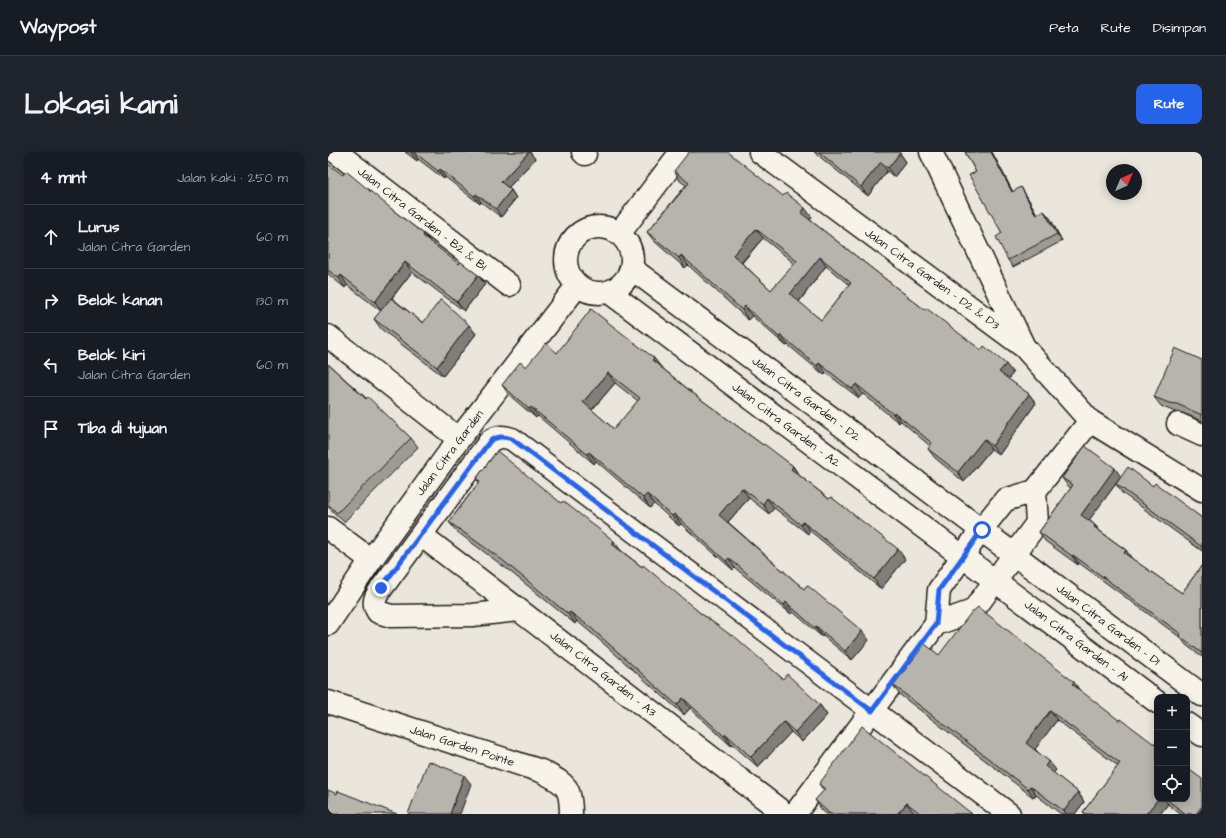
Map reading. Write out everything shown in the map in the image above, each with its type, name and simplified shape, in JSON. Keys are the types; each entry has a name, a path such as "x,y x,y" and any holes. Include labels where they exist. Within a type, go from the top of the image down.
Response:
{"street":[{"name":"Jalan Citra Garden - B2 & B1","path":"336,152 509,285"},
{"path":"620,234 681,152"},
{"name":"Jalan Citra Garden - D2 & D3","path":"760,152 1024,347 1090,421"},
{"path":"931,152 1024,347"},
{"path":"590,228 605,228 620,234 630,249 632,259 632,268 627,279 619,287 608,292 597,294 577,286 570,278 565,263 567,249 572,239 580,232 590,228"},
{"name":"Jalan Citra Garden - D2","path":"632,268 1015,555"},
{"name":"Jalan Citra Garden","path":"328,624 371,560 459,439 577,286"},
{"name":"Jalan Citra Garden - A2","path":"608,292 996,581"},
{"path":"328,336 459,439"},
{"path":"795,814 936,624 939,590 1004,500 1035,491 1090,421 1202,490"},
{"path":"1178,424 1202,435"},
{"path":"519,610 473,615 391,616 378,612 375,607 376,596 490,441 496,437 504,436 512,439 1009,814"},
{"path":"936,624 973,611 996,581 1037,523 1035,491"},
{"path":"328,528 371,560"},
{"name":"Jalan Citra Garden - A3","path":"421,535 785,814"},
{"name":"Jalan Citra Garden - D1","path":"1015,555 1202,695"},
{"name":"Jalan Citra Garden - A1","path":"996,581 1154,700"},
{"name":"Jalan Garden Pointe","path":"328,702 541,771 562,782 571,795 571,814"},
{"path":"1190,726 1202,735"}],"building":[{"path":"414,152 529,152 501,182 511,190 496,209 476,194 474,196 440,169 438,171"},
{"path":"689,152 728,152 783,196 786,193 805,208 801,213 925,310 926,308 981,350 984,346 1006,364 999,372 1029,394 992,446 984,439 958,472 928,449 932,443 894,412 893,414 856,384 852,389 819,363 817,366 781,335 779,337 745,306 742,310 681,255 679,258 647,232 689,183 674,171","holes":["756,229 797,261 771,290 733,255","820,257 851,283 821,320 790,294"]},
{"path":"819,152 900,153 888,168 881,162 861,187"},
{"path":"965,152 991,152 1012,192 1021,187 1036,215 1044,211 1057,234 1008,260 996,237 1002,233 969,175 976,172"},
{"path":"328,164 343,175 346,171 424,234 423,236 459,264 461,262 478,275 457,302 405,262 375,302 341,275 339,278 328,270"},
{"path":"391,298 423,323 441,299 469,325 437,367 374,319"},
{"path":"591,309 654,358 652,360 699,398 793,466 791,469 829,499 831,497 898,549 874,579 803,522 801,525 767,498 763,504 742,488 719,515 804,589 807,585 862,631 845,651 816,626 815,628 786,602 784,605 729,558 726,561 674,514 672,516 647,494 643,498 589,452 587,454 531,407 529,409 502,385 520,362 526,367 546,343 557,353","holes":["608,373 640,398 614,429 583,402"]},
{"path":"1175,348 1202,360 1202,415 1177,404 1169,403 1154,397"},
{"path":"328,364 366,399 368,397 411,438 337,513 328,504"},
{"path":"1085,446 1115,468 1081,515 1095,525 1094,527 1126,550 1124,553 1182,593 1202,565 1202,653 1180,637 1181,634 1039,532 1073,485 1062,478"},
{"path":"497,451 561,503 563,501 614,541 612,544 642,567 643,565 699,612 732,636 733,635 783,679 787,674 820,705 795,732 784,722 751,757 726,734 724,736 683,698 677,705 590,627 570,612 568,614 501,559 449,522 480,481 476,479"},
{"path":"1128,467 1153,486 1155,483 1202,518 1202,547 1116,484"},
{"path":"978,607 1074,682 1072,684 1120,721 1121,719 1154,744 1154,802 1156,802 1146,814 1086,814 1083,812 1120,763 1050,711 1026,743 1049,761 1045,766 1078,792 1064,811 1030,786 1028,789 893,685 925,644 939,655 970,614"},
{"path":"862,726 972,814 921,814 907,803 897,814 830,814 815,800 825,789 819,784"},
{"path":"428,761 464,775 450,814 408,814"},
{"path":"1190,770 1202,779 1202,806 1196,814 1186,814 1170,802 1190,802"},
{"path":"328,790 337,794 338,791 397,814 328,814"}],"route":[{"path":"381,588 490,441 496,437 504,436 512,439 872,711 936,624 939,590 982,530"}]}
